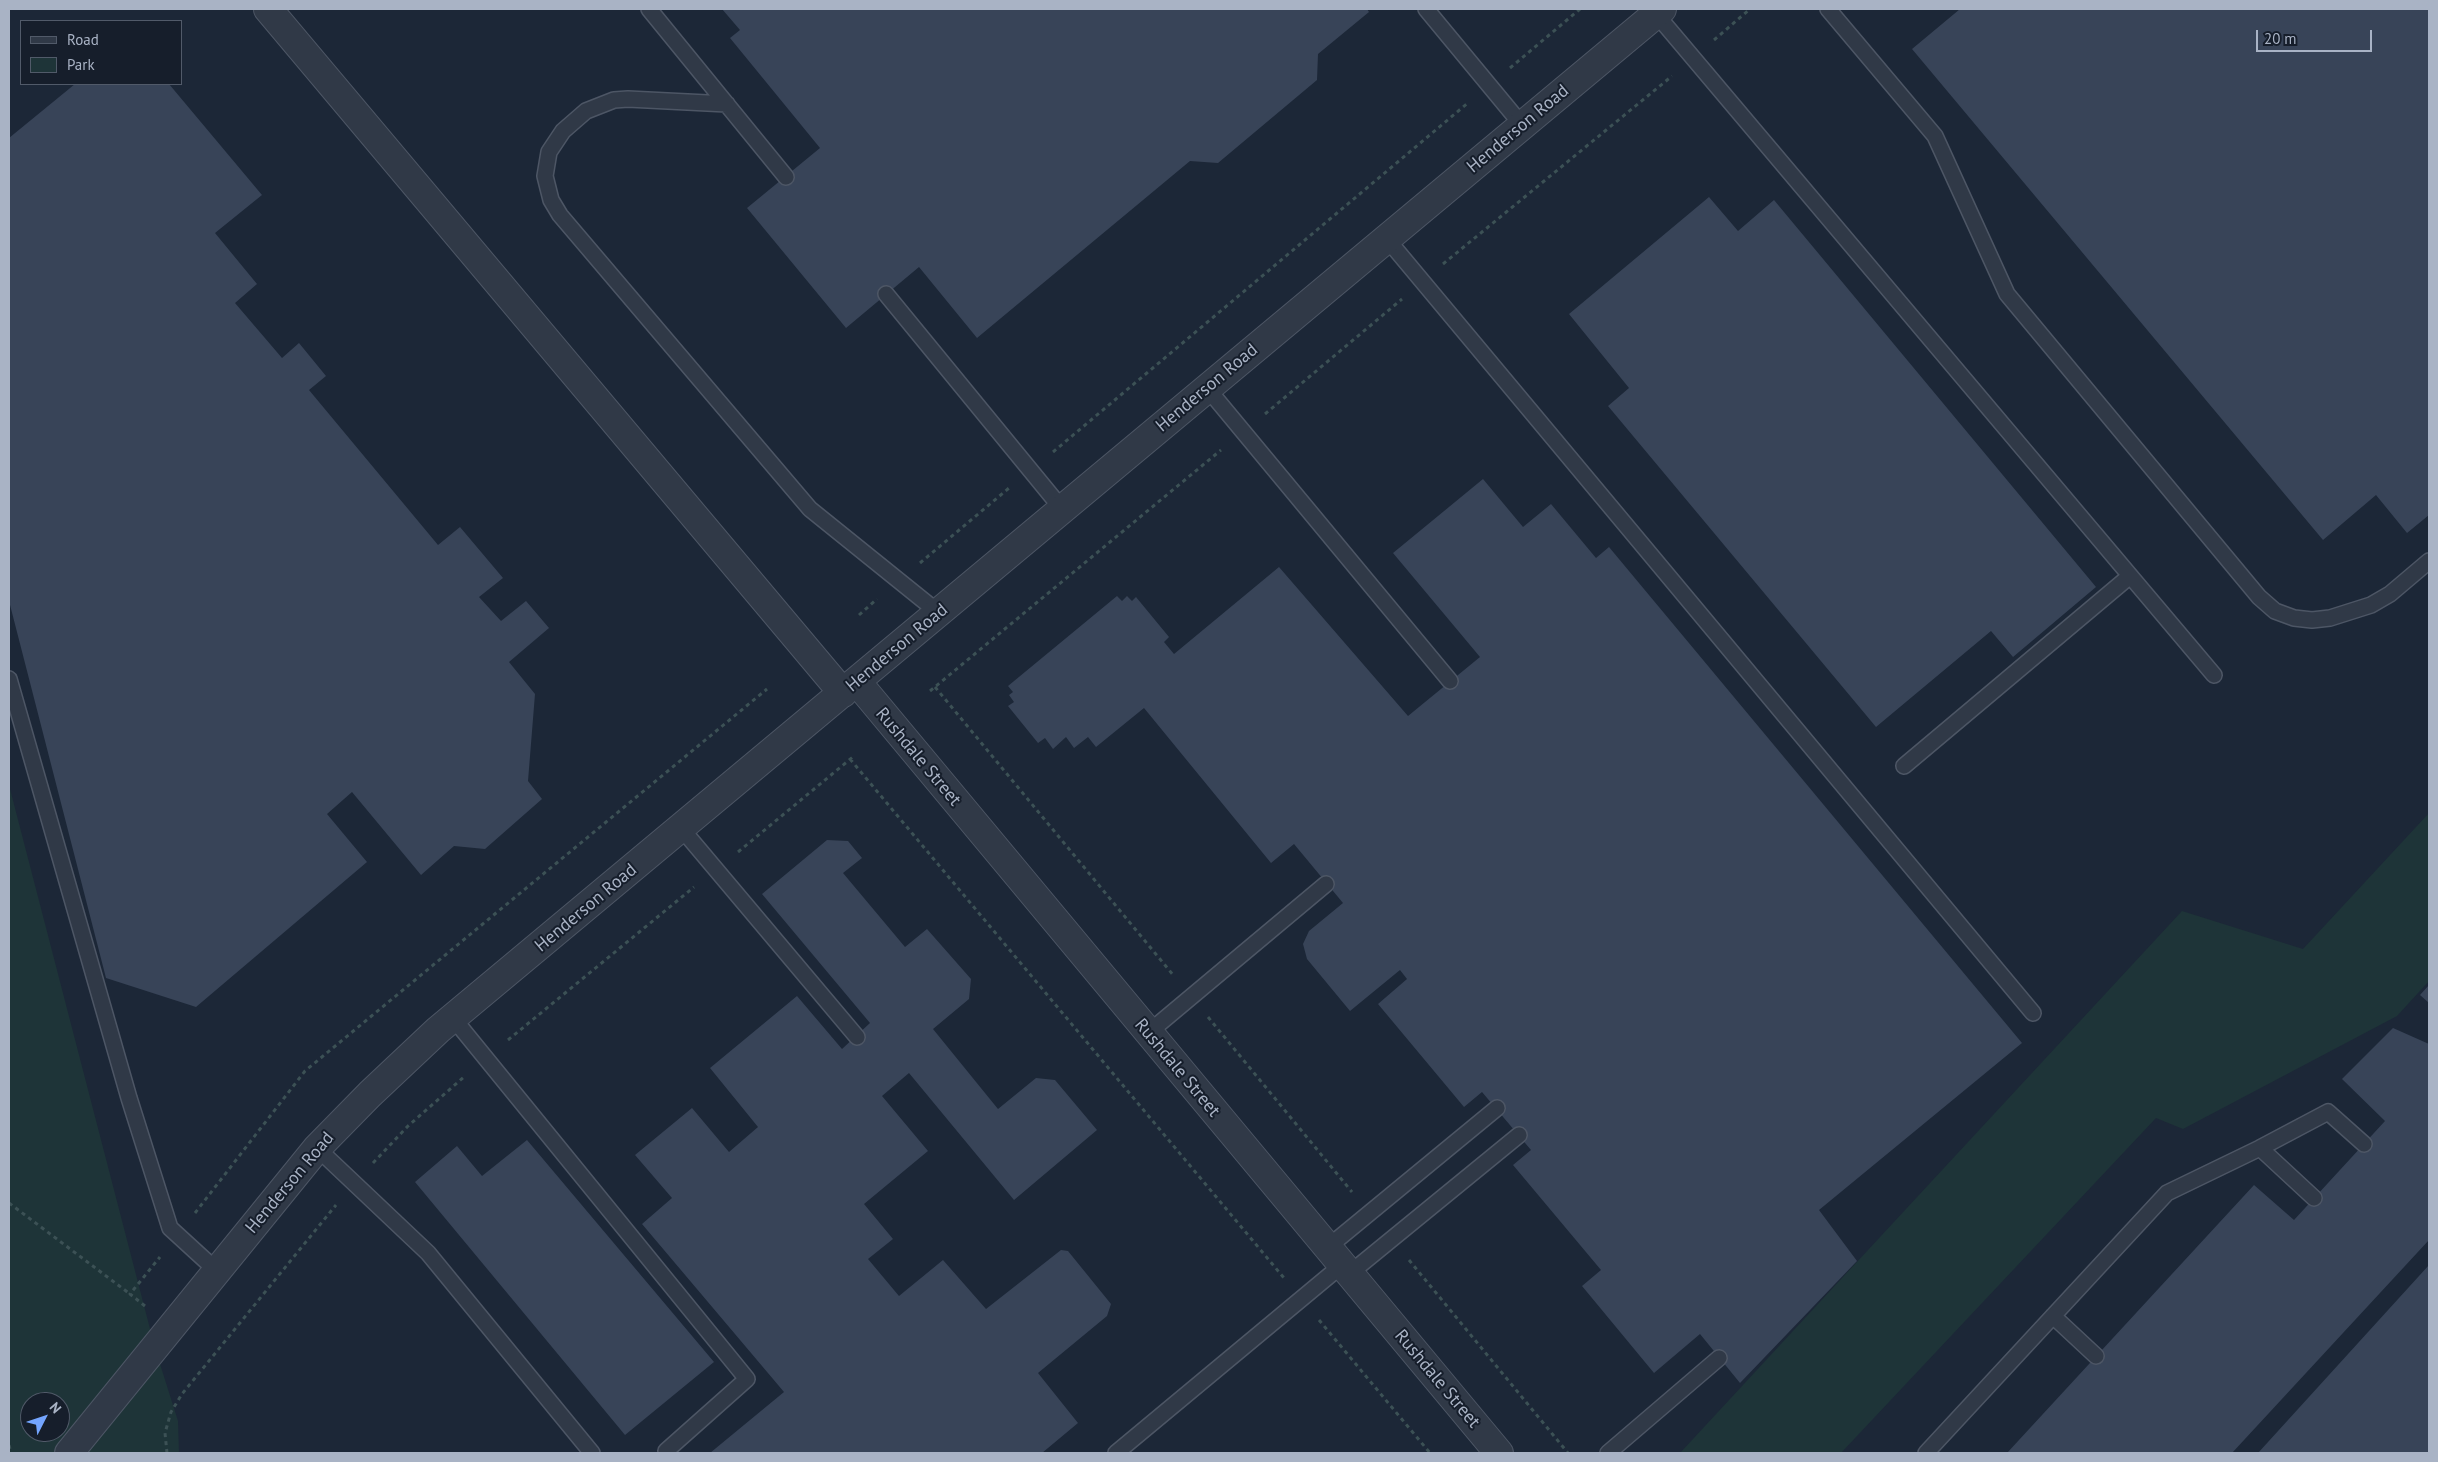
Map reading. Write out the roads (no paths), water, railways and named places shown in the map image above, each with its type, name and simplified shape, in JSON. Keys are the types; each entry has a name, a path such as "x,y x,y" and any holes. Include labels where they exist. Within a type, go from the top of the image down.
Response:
{"street":[{"name":"Rushdale Street","path":"268,9 1148,1033 1499,1453"},
{"name":"Henderson Road","path":"69,1453 317,1148 370,1094 453,1018 1659,11"}],"lane":[{"path":"649,9 786,177"},
{"path":"1426,9 1522,125"},
{"path":"1828,9 1935,136 2007,294 2259,597 2276,611 2294,618 2312,620 2330,618 2371,605 2390,594 2429,561"},
{"path":"1659,11 1693,58 2214,674"},
{"path":"728,104 628,99 614,100 586,110 563,131 549,152 545,176 551,200 560,215 810,510 939,613"},
{"path":"1387,239 2034,1013"},
{"path":"886,294 1062,510"},
{"path":"1207,388 1450,681"},
{"path":"1904,766 2130,576"},
{"path":"9,679 129,1098 170,1228 217,1271"},
{"path":"681,828 857,1036"},
{"path":"1148,1033 1326,884"},
{"path":"453,1018 747,1379 666,1451"},
{"path":"1116,1453 1302,1299 1340,1262 1369,1213 1496,1108"},
{"path":"1926,1453 2167,1193 2260,1148 2328,1112 2364,1144"},
{"path":"1340,1262 1392,1240 1519,1135"},
{"path":"317,1148 428,1253 592,1453"},
{"path":"2260,1148 2314,1198"},
{"path":"2053,1316 2096,1356"},
{"path":"1608,1453 1720,1358"}]}
